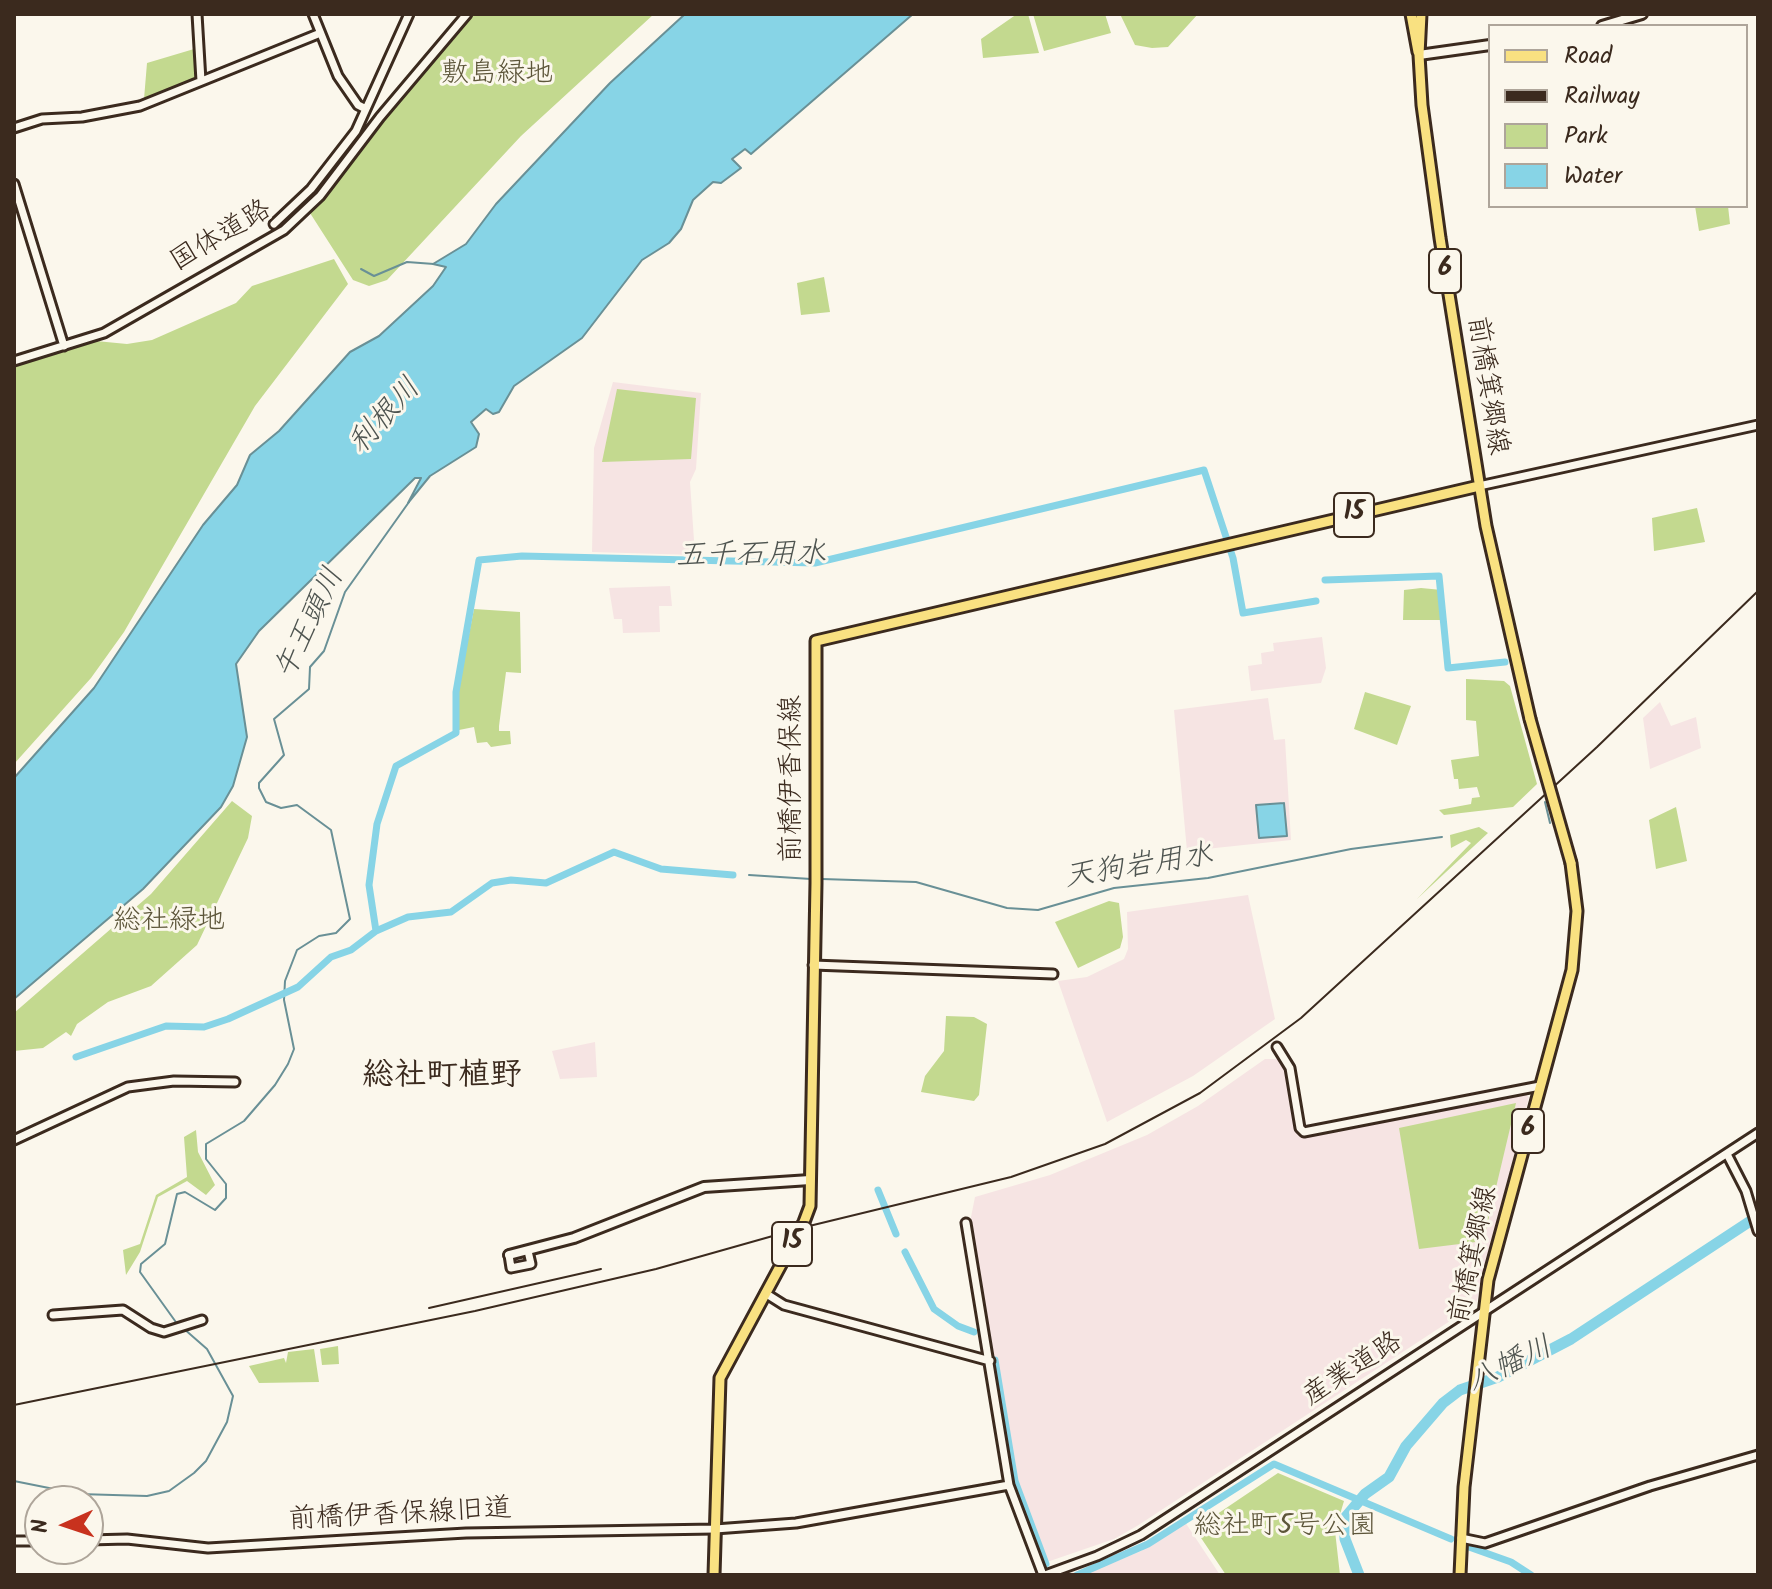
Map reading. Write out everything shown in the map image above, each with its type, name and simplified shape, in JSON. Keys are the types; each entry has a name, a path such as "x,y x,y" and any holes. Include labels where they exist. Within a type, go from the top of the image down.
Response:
{"main road":[{"name":"前橋箕郷線","path":"1411,14 1419,55 1428,160 1479,486 1530,719 1571,863 1577,900 1575,950 1488,1280 1461,1538"},
{"name":"前橋箕郷線","path":"1419,55 1421,14"},
{"path":"1609,24 1642,14"},
{"path":"1419,55 1488,45"},
{"name":"前橋伊香保線","path":"714,1575 718,1386 727,1361 808,1215 818,640 1479,486"},
{"path":"509,1255 574,1238 698,1189 810,1180"},
{"name":"6","path":"1460,1575 1461,1538"}],"street":[{"path":"197,14 201,81"},
{"path":"313,14 318,34 348,92 366,109"},
{"path":"274,224 311,189 356,131 409,14"},
{"name":"国体道路","path":"14,361 119,325 284,230 320,196 380,117 467,14"},
{"path":"14,128 37,121 134,107 318,34"},
{"path":"37,121 79,121 140,111 318,34"},
{"path":"14,184 64,346"},
{"path":"1479,486 1758,425"},
{"path":"813,965 1053,974"},
{"path":"1277,1047 1290,1068 1300,1128 1304,1132 1540,1086"},
{"path":"14,1140 128,1087 174,1081 235,1082"},
{"name":"産業道路","path":"1044,1575 1097,1556 1141,1535 1758,1133"},
{"path":"1727,1154 1757,1229"},
{"path":"966,1223 1009,1485 1044,1575"},
{"path":"765,1293 784,1305 990,1361"},
{"path":"53,1315 123,1310 157,1331 176,1330 202,1320"},
{"path":"1461,1538 1485,1543 1636,1491 1758,1455"},
{"name":"前橋伊香保線旧道","path":"104,1540 214,1548 466,1533 715,1529 796,1523 1009,1485"}],"shaded area":[{"path":"613,382 701,393 696,469 690,482 695,555 592,552 594,448"},
{"path":"670,586 672,606 659,606 660,632 623,633 622,619 614,619 609,588"},
{"path":"1322,637 1326,668 1321,683 1251,691 1248,666 1262,664 1261,653 1274,651 1273,643"},
{"path":"1268,698 1274,740 1285,739 1291,840 1187,851 1174,710"},
{"path":"1660,702 1671,726 1696,717 1701,748 1650,769 1643,718"},
{"path":"1248,895 1275,1019 1193,1076 1107,1122 1058,981 1087,977 1124,959 1128,949 1127,912"},
{"path":"595,1042 597,1077 560,1079 552,1051"},
{"path":"1265,1059 1280,1059 1287,1068 1297,1131 1303,1137 1525,1094 1529,1097 1476,1304 1137,1526 1114,1539 1047,1562 1017,1483 970,1222 975,1197 1050,1175 1147,1135 1198,1106"},
{"path":"1185,1522 1220,1575 1083,1575 1141,1551"}],"green space":[{"name":"敷島緑地","path":"473,14 654,14 521,136 387,280 369,286 353,280 310,213 424,69"},
{"path":"1017,14 1028,14 1039,53 983,58 981,39"},
{"path":"1033,14 1105,14 1111,33 1044,51"},
{"path":"1120,14 1198,14 1168,47 1152,48 1135,45"},
{"path":"194,49 196,80 147,101 144,99 147,63"},
{"path":"1695,208 1728,208 1730,224 1699,231"},
{"path":"334,259 348,284 255,406 124,632 91,678 14,764 14,367 96,341 127,344 152,340 236,303 252,286"},
{"path":"824,277 830,312 801,315 797,283"},
{"path":"617,389 696,398 691,459 602,462"},
{"path":"1697,508 1705,542 1654,551 1652,518"},
{"path":"1404,590 1442,590 1440,620 1403,620"},
{"path":"474,609 520,612 521,673 506,672 499,726 499,731 510,731 511,744 491,747 487,742 477,743 474,727 459,730 456,700"},
{"path":"1466,679 1504,681 1510,686 1537,784 1513,807 1444,815 1439,810 1471,804 1472,798 1480,797 1477,787 1459,789 1451,760 1479,756 1476,721 1466,720"},
{"path":"1365,692 1411,706 1397,745 1354,729"},
{"name":"総社緑地","path":"232,801 252,816 248,838 197,945 151,986 108,1002 77,1024 71,1036 66,1032 43,1048 14,1051 14,1013 151,894"},
{"path":"1676,807 1687,861 1656,869 1649,820"},
{"path":"1479,827 1488,833 1417,899 1471,843 1466,840 1451,848 1450,835"},
{"path":"1109,901 1119,903 1123,937 1120,948 1078,968 1055,922"},
{"path":"946,1016 974,1017 987,1024 979,1095 974,1101 921,1092 925,1076 944,1051"},
{"path":"1516,1103 1485,1234 1476,1242 1419,1249 1399,1128"},
{"path":"196,1130 198,1152 215,1185 206,1195 187,1181 158,1197 140,1252 126,1275 123,1250 140,1244 156,1195 187,1177 184,1137"},
{"path":"338,1346 339,1364 322,1365 320,1349"},
{"path":"314,1349 319,1382 259,1383 249,1366 284,1358 286,1363 288,1352"},
{"name":"総社町5号公園","path":"1278,1473 1344,1501 1335,1531 1340,1575 1226,1575 1195,1529"}],"water":[{"name":"利根川","path":"685,14 913,14 751,154 745,149 732,159 741,168 721,183 713,182 693,200 681,229 669,243 642,260 582,338 514,386 499,412 493,414 486,409 471,422 479,434 476,447 430,476 408,503 421,478 415,478 259,631 236,664 247,737 233,786 221,807 143,889 14,999 14,778 94,688 203,525 237,485 250,455 279,431 350,352 379,336 433,286 446,267 433,264 466,244 496,204 610,83"},
{"path":"1284,803 1287,836 1259,838 1256,805"}],"waterway":[{"path":"361,269 374,276 407,262 434,264"},
{"name":"五千石用水","path":"376,931 369,885 377,824 396,766 456,733 456,692 479,560 522,556 815,563 1204,470 1233,558 1243,613 1316,601"},
{"name":"午王頭川","path":"178,1325 140,1272 141,1264 165,1244 177,1194 185,1192 215,1210 226,1198 226,1184 206,1159 206,1144 244,1121 275,1085 288,1064 294,1049 284,1000 285,981 297,950 319,936 336,933 350,919 331,830 297,805 281,808 266,802 259,788 259,783 284,755 274,719 309,689 310,667 324,651 345,592 409,502"},
{"name":"五千石用水","path":"1325,580 1439,576 1448,668 1505,662"},
{"path":"1545,802 1550,823"},
{"name":"天狗岩用水","path":"822,879 916,882 1007,908 1038,910 1114,888 1208,878 1351,849 1442,837"},
{"path":"76,1057 166,1026 204,1027 228,1019 298,987 331,957 351,950 376,931 408,917 451,912 492,883 511,880 546,883 614,852 661,869 733,875"},
{"name":"天狗岩用水","path":"749,875 811,879"},
{"path":"878,1190 896,1234"},
{"name":"八幡川","path":"1359,1575 1345,1539 1344,1519 1365,1494 1389,1477 1406,1446 1443,1403 1460,1390 1498,1377 1571,1339 1758,1216"},
{"path":"905,1252 934,1309 958,1326 974,1332"},
{"name":"午王頭川","path":"14,1481 79,1494 147,1496 169,1491 194,1473 206,1461 227,1422 233,1396 207,1349 183,1328"},
{"path":"995,1360 1015,1481 1046,1564"},
{"path":"1077,1575 1148,1544 1274,1464 1451,1539"},
{"path":"1469,1547 1511,1562 1531,1575"}],"railway":[{"path":"14,1405 475,1311 656,1269 801,1228 1011,1177 1105,1144 1200,1093 1301,1018 1597,747 1758,591"},
{"path":"429,1308 601,1269"}],"district":[{"name":"総社町植野","path":"442,1079"}]}
